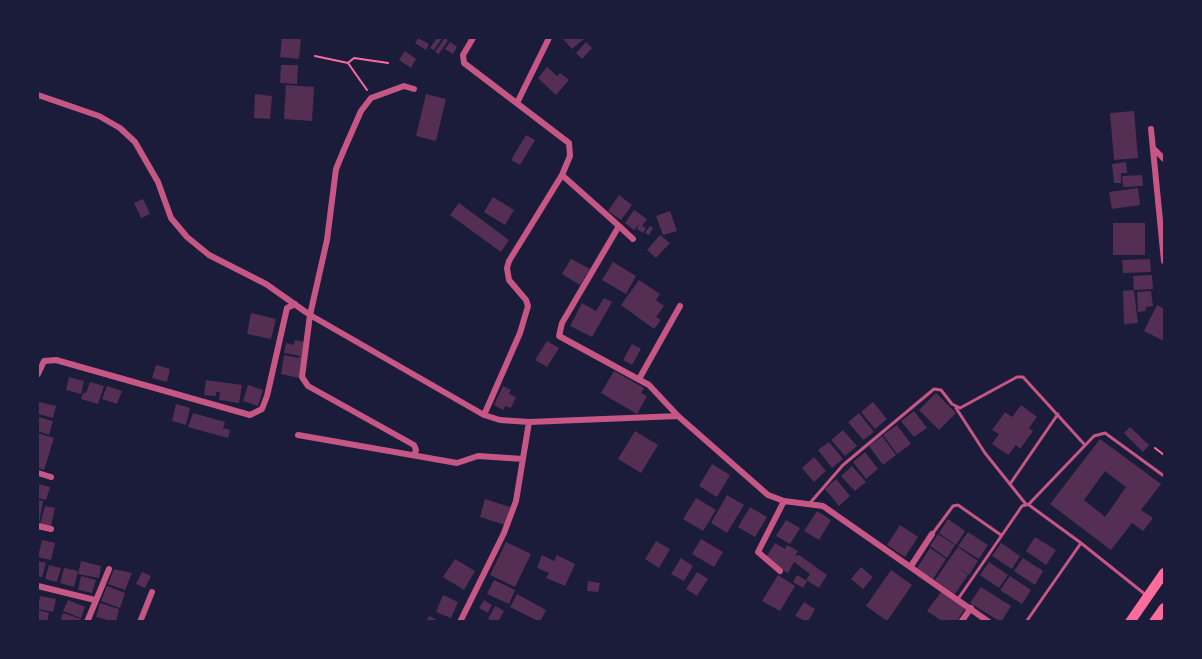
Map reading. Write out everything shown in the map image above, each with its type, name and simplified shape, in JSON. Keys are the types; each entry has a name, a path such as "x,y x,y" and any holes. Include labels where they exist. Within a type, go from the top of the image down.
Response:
{"highway":[{"path":"1130,621 1164,573"},
{"path":"1154,621 1164,608"}],"street":[{"path":"473,38 463,55 464,63 569,143 570,156 562,176 509,261 507,268 509,280 526,300 528,306 520,333 484,415"},
{"path":"517,103 549,38"},
{"path":"414,88 404,86 371,98 352,129 336,169 327,240 310,315 304,382 414,445 416,448 414,455"},
{"path":"38,94 99,116 120,128 135,142 158,182 171,218 187,237 209,255 266,284 310,315 484,415 500,420 530,422 678,416"},
{"path":"1151,129 1164,261"},
{"path":"1154,150 1164,159"},
{"path":"562,176 633,239"},
{"path":"1159,202 1164,193"},
{"path":"619,226 562,323 559,336 649,385 678,416 768,495 784,501 810,503 830,511 989,621"},
{"path":"38,374 44,362 56,360 250,415 262,408 267,396 287,308 295,304"},
{"path":"639,379 680,306"},
{"path":"460,621 499,542 516,501 530,422"},
{"path":"298,435 459,463 475,456 523,459"},
{"path":"38,473 51,477"},
{"path":"780,571 758,552 784,501"},
{"path":"38,526 51,529"},
{"path":"911,566 932,534"},
{"path":"87,621 109,569"},
{"path":"38,586 95,600"},
{"path":"140,621 152,592"},
{"path":"961,621 971,608"}],"lane":[{"path":"955,407 960,408 1017,376 1029,380 1084,444"},
{"path":"810,503 843,465 934,389 941,390 1027,504 1148,596"},
{"path":"1010,484 1059,413"},
{"path":"958,599 1001,535 1027,504 1094,436 1105,434 1164,476"},
{"path":"932,534 953,506 958,505 1001,535"},
{"path":"1026,621 1081,543"}],"path":[{"path":"315,56 348,63 371,98"},
{"path":"348,63 354,58 388,63"},
{"path":"1155,448 1164,455"}],"building":[{"path":"282,38 301,38 299,59 280,57"},
{"path":"418,38 429,44 426,50 415,43"},
{"path":"437,38 442,38 434,50 430,48"},
{"path":"445,38 448,40 439,54 435,52"},
{"path":"562,38 585,38 572,49"},
{"path":"450,42 457,47 453,54 445,49"},
{"path":"586,42 592,48 582,59 576,53"},
{"path":"405,51 416,59 411,68 399,60"},
{"path":"281,65 298,65 297,84 280,83"},
{"path":"547,67 557,76 560,73 569,80 556,95 538,78"},
{"path":"286,85 314,87 312,121 284,119"},
{"path":"255,94 272,96 270,119 254,118"},
{"path":"426,94 446,99 436,141 416,136"},
{"path":"1134,111 1138,158 1114,160 1110,113"},
{"path":"526,135 535,140 520,165 511,160"},
{"path":"1126,162 1127,173 1121,173 1121,183 1114,183 1112,164"},
{"path":"1142,175 1143,186 1123,187 1122,176"},
{"path":"1138,188 1140,205 1112,209 1109,192"},
{"path":"619,195 632,205 621,220 608,211"},
{"path":"493,197 514,210 505,225 484,212"},
{"path":"143,199 150,214 141,218 134,203"},
{"path":"459,203 509,240 501,252 450,215"},
{"path":"634,210 647,219 642,226 646,228 643,233 637,229 639,224 634,230 625,223"},
{"path":"670,211 677,231 663,235 656,216"},
{"path":"1113,223 1145,223 1145,255 1113,255"},
{"path":"650,226 653,228 649,235 645,233"},
{"path":"660,235 670,243 656,258 647,250"},
{"path":"571,259 590,269 580,285 562,274"},
{"path":"1150,259 1151,272 1123,273 1122,260"},
{"path":"613,262 636,276 626,294 602,280"},
{"path":"1152,275 1153,289 1134,290 1133,276"},
{"path":"639,280 660,294 656,300 664,306 656,317 661,320 654,329 621,305"},
{"path":"1134,290 1138,323 1124,324 1123,291"},
{"path":"1151,291 1153,306 1146,307 1146,311 1138,312 1137,292"},
{"path":"604,298 612,302 592,337 570,326 582,303 596,311"},
{"path":"1157,305 1164,309 1164,341 1144,331"},
{"path":"251,313 276,319 271,339 247,334"},
{"path":"295,340 305,342 299,378 281,374 284,355 299,358 300,356 284,353 286,343 294,345"},
{"path":"547,341 559,348 547,367 535,360"},
{"path":"632,344 641,349 632,365 623,360"},
{"path":"156,365 170,369 167,382 152,378"},
{"path":"614,371 644,388 641,393 647,396 637,414 601,393"},
{"path":"69,377 84,381 81,394 66,390"},
{"path":"206,380 242,385 239,403 219,400 220,392 216,392 216,396 204,395"},
{"path":"90,382 104,386 98,404 81,399"},
{"path":"248,385 263,390 258,406 243,401"},
{"path":"107,386 122,391 117,404 102,399"},
{"path":"503,386 511,390 509,394 516,397 511,408 505,406 503,410 494,405"},
{"path":"936,393 956,413 939,430 919,410"},
{"path":"39,402 56,406 53,418 38,414"},
{"path":"873,402 887,419 875,429 861,412"},
{"path":"176,404 190,408 186,425 172,421"},
{"path":"1021,405 1037,417 1029,428 1033,431 1020,449 1016,445 1008,455 992,444 999,434 992,430 1005,412 1012,417"},
{"path":"914,411 927,428 914,437 901,421"},
{"path":"193,413 225,422 223,428 230,430 228,438 188,427"},
{"path":"859,413 874,432 863,440 848,422"},
{"path":"38,417 53,421 49,435 38,431"},
{"path":"897,425 911,444 897,454 883,435"},
{"path":"1130,427 1149,445 1143,452 1124,433"},
{"path":"843,430 857,446 845,456 831,440"},
{"path":"635,431 658,445 641,473 618,459"},
{"path":"38,433 54,438 44,470 38,468"},
{"path":"882,436 896,455 883,465 869,446"},
{"path":"1100,439 1161,484 1141,510 1153,518 1143,531 1132,523 1111,550 1050,504","holes":["1105,471 1126,487 1105,517 1084,500"]},
{"path":"829,442 843,459 832,468 818,450"},
{"path":"865,452 878,469 866,479 853,462"},
{"path":"814,457 826,471 814,482 802,468"},
{"path":"712,464 730,475 717,497 699,486"},
{"path":"852,466 866,482 855,491 841,476"},
{"path":"836,479 850,496 839,506 825,489"},
{"path":"38,484 50,487 46,500 38,498"},
{"path":"727,495 744,505 727,533 711,523"},
{"path":"696,498 716,510 703,531 683,519"},
{"path":"485,499 510,507 505,525 480,517"},
{"path":"38,500 43,501 39,523 38,523"},
{"path":"45,506 55,508 51,526 40,524"},
{"path":"750,507 767,517 755,537 738,527"},
{"path":"817,511 831,520 819,540 804,531"},
{"path":"948,519 965,531 956,545 939,533"},
{"path":"786,520 800,528 790,544 776,536"},
{"path":"900,525 918,537 905,557 887,545"},
{"path":"968,532 988,545 979,559 958,546"},
{"path":"938,534 955,545 947,558 930,546"},
{"path":"1035,537 1056,550 1046,565 1026,551"},
{"path":"701,539 723,552 714,567 692,554"},
{"path":"42,540 55,543 51,560 38,557"},
{"path":"656,541 670,549 659,568 645,559"},
{"path":"506,542 531,554 515,587 490,575"},
{"path":"775,543 785,549 787,545 798,551 795,556 799,555 827,575 819,588 806,580 810,574 794,562 788,573 765,559"},
{"path":"1001,543 1020,556 1012,569 992,556"},
{"path":"958,547 978,561 969,575 956,566 968,575 955,594 935,580"},
{"path":"930,548 946,559 933,579 917,568"},
{"path":"542,555 554,561 557,555 575,564 565,586 546,578 549,573 537,568"},
{"path":"681,558 693,566 684,581 671,574"},
{"path":"1023,558 1043,571 1035,585 1014,571"},
{"path":"455,559 475,571 464,590 443,577"},
{"path":"38,561 46,563 42,577 38,576"},
{"path":"81,561 101,566 99,578 78,574"},
{"path":"989,562 1008,575 999,588 980,575"},
{"path":"49,565 61,568 57,582 45,579"},
{"path":"861,567 873,577 863,589 851,579"},
{"path":"64,568 78,571 74,587 60,583"},
{"path":"114,569 132,573 125,590 108,584"},
{"path":"891,570 912,585 887,621 866,606"},
{"path":"142,572 151,576 145,588 136,584"},
{"path":"697,572 708,579 697,596 686,589"},
{"path":"778,575 795,586 780,611 762,601"},
{"path":"797,575 807,581 803,588 793,582"},
{"path":"81,576 96,580 92,593 78,590"},
{"path":"1010,576 1031,590 1022,604 1000,590"},
{"path":"494,580 515,590 509,604 487,594"},
{"path":"588,581 600,583 598,592 587,591"},
{"path":"107,586 125,593 120,608 101,601"},
{"path":"981,587 1011,606 1001,622 970,603"},
{"path":"941,592 965,609 956,622 943,622 927,611"},
{"path":"517,594 546,610 540,622 510,607"},
{"path":"443,595 458,602 451,618 436,612"},
{"path":"40,596 56,599 53,612 38,609"},
{"path":"68,600 85,607 81,618 63,611"},
{"path":"484,600 492,605 488,613 479,608"},
{"path":"804,602 815,609 808,622 795,616"},
{"path":"100,603 119,609 116,622 96,617"},
{"path":"495,606 504,611 498,622 488,619"},
{"path":"38,610 49,613 47,622 38,622"},
{"path":"63,613 81,619 80,622 60,622"},
{"path":"429,616 441,622 426,622"}]}
